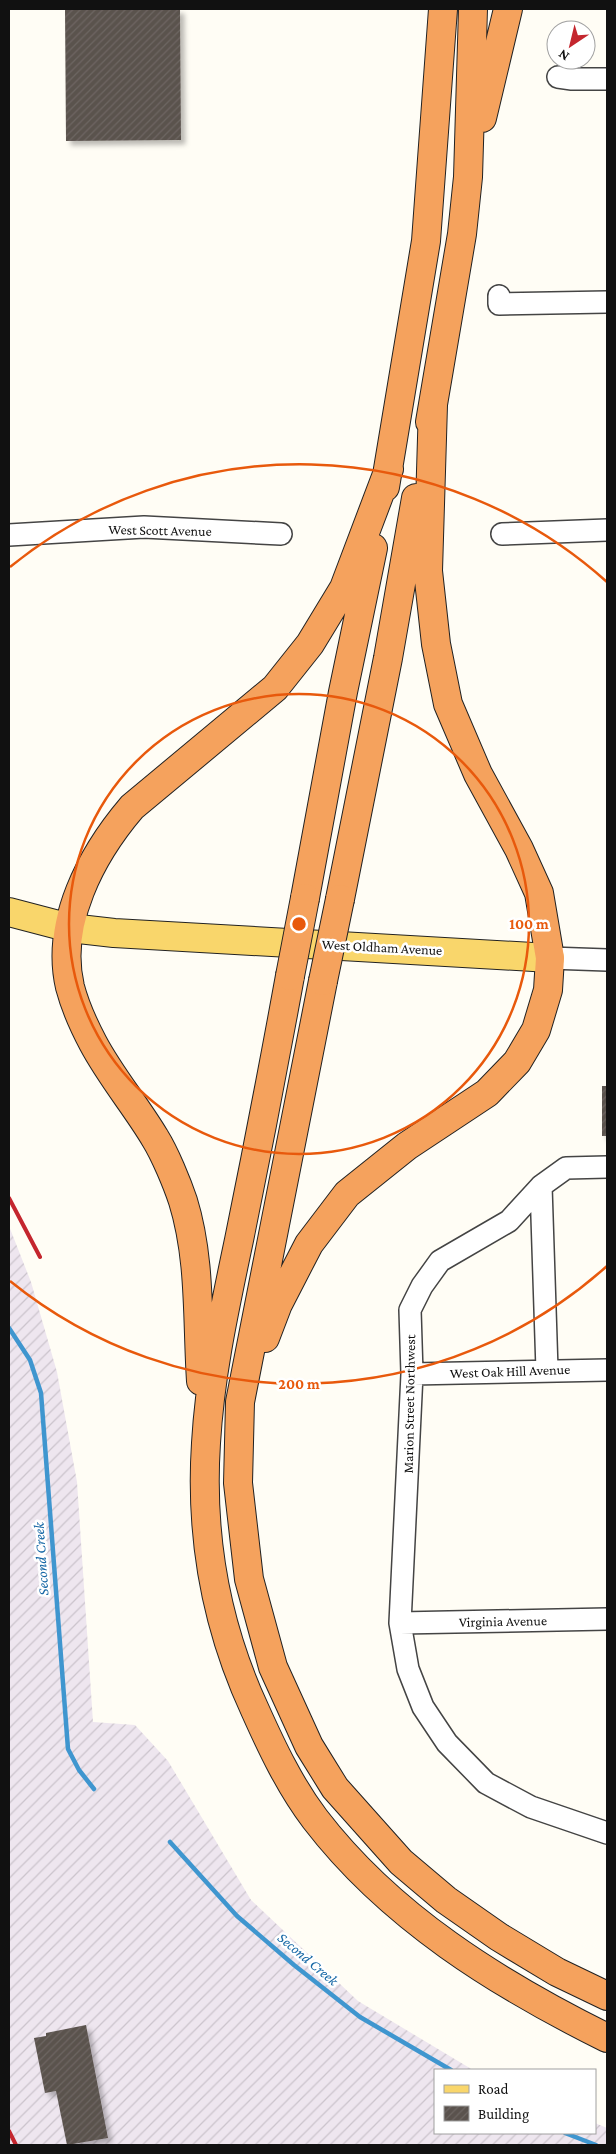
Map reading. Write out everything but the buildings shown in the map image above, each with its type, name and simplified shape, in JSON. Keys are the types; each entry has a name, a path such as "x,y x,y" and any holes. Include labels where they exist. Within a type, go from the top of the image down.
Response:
{"highway":[{"path":"424,9 438,98"},
{"path":"206,1443 216,1353 305,898 343,692 389,469 426,241 444,9"},
{"path":"473,9 468,178 462,234 388,658 240,1402 238,1483 249,1579 273,1667 309,1746 335,1788 408,1868 446,1900 499,1937 557,1972 607,1996"},
{"path":"468,178 508,9"},
{"path":"240,1402 278,1304 309,1244 347,1194 407,1146 487,1093 517,1062 536,1030 548,990 550,958 539,893 520,849 478,774 448,704 436,644 428,571 432,405"},
{"path":"389,469 344,588 310,644 275,688 132,807 100,849 80,892 70,928 68,958 70,987 93,1044 156,1140 182,1200 196,1262 197,1329 206,1443 206,1532 216,1598 239,1675 276,1758 314,1818 355,1865 398,1906 444,1943 492,1975 607,2038"}],"main road":[{"name":"West Oldham Avenue","path":"9,912 70,928 114,933 550,958"}],"street":[{"path":"558,77 607,79"},
{"path":"499,296 499,304 607,302"},
{"name":"West Scott Avenue","path":"9,535 144,527 281,534"},
{"path":"502,534 607,530"},
{"name":"West Oldham Avenue","path":"550,958 607,960"},
{"name":"Marion Street Northwest","path":"607,1167 566,1168 541,1186 509,1221 440,1260 422,1286 410,1310 412,1374 400,1623 408,1669 423,1707 447,1743 486,1783 531,1807 607,1833"},
{"path":"541,1186 547,1370"},
{"name":"West Oak Hill Avenue","path":"412,1374 607,1370"},
{"name":"Virginia Avenue","path":"400,1623 607,1620"}],"shaded area":[{"path":"9,1226 31,1282 57,1372 77,1482 93,1722 135,1725 168,1761 251,1900 358,2001 471,2069 434,2069 434,2134 596,2134 596,2123 607,2128 607,2145 9,2145"}],"waterway":[{"name":"Second Creek","path":"9,1328 30,1360 41,1393 68,1749 79,1770 94,1789"},
{"name":"Second Creek","path":"170,1842 237,1916 294,1965 360,2017 449,2069"},
{"name":"Second Creek","path":"568,2134 596,2145"}],"railway":[{"path":"9,1198 40,1257"},
{"path":"9,2131 16,2145"}]}
